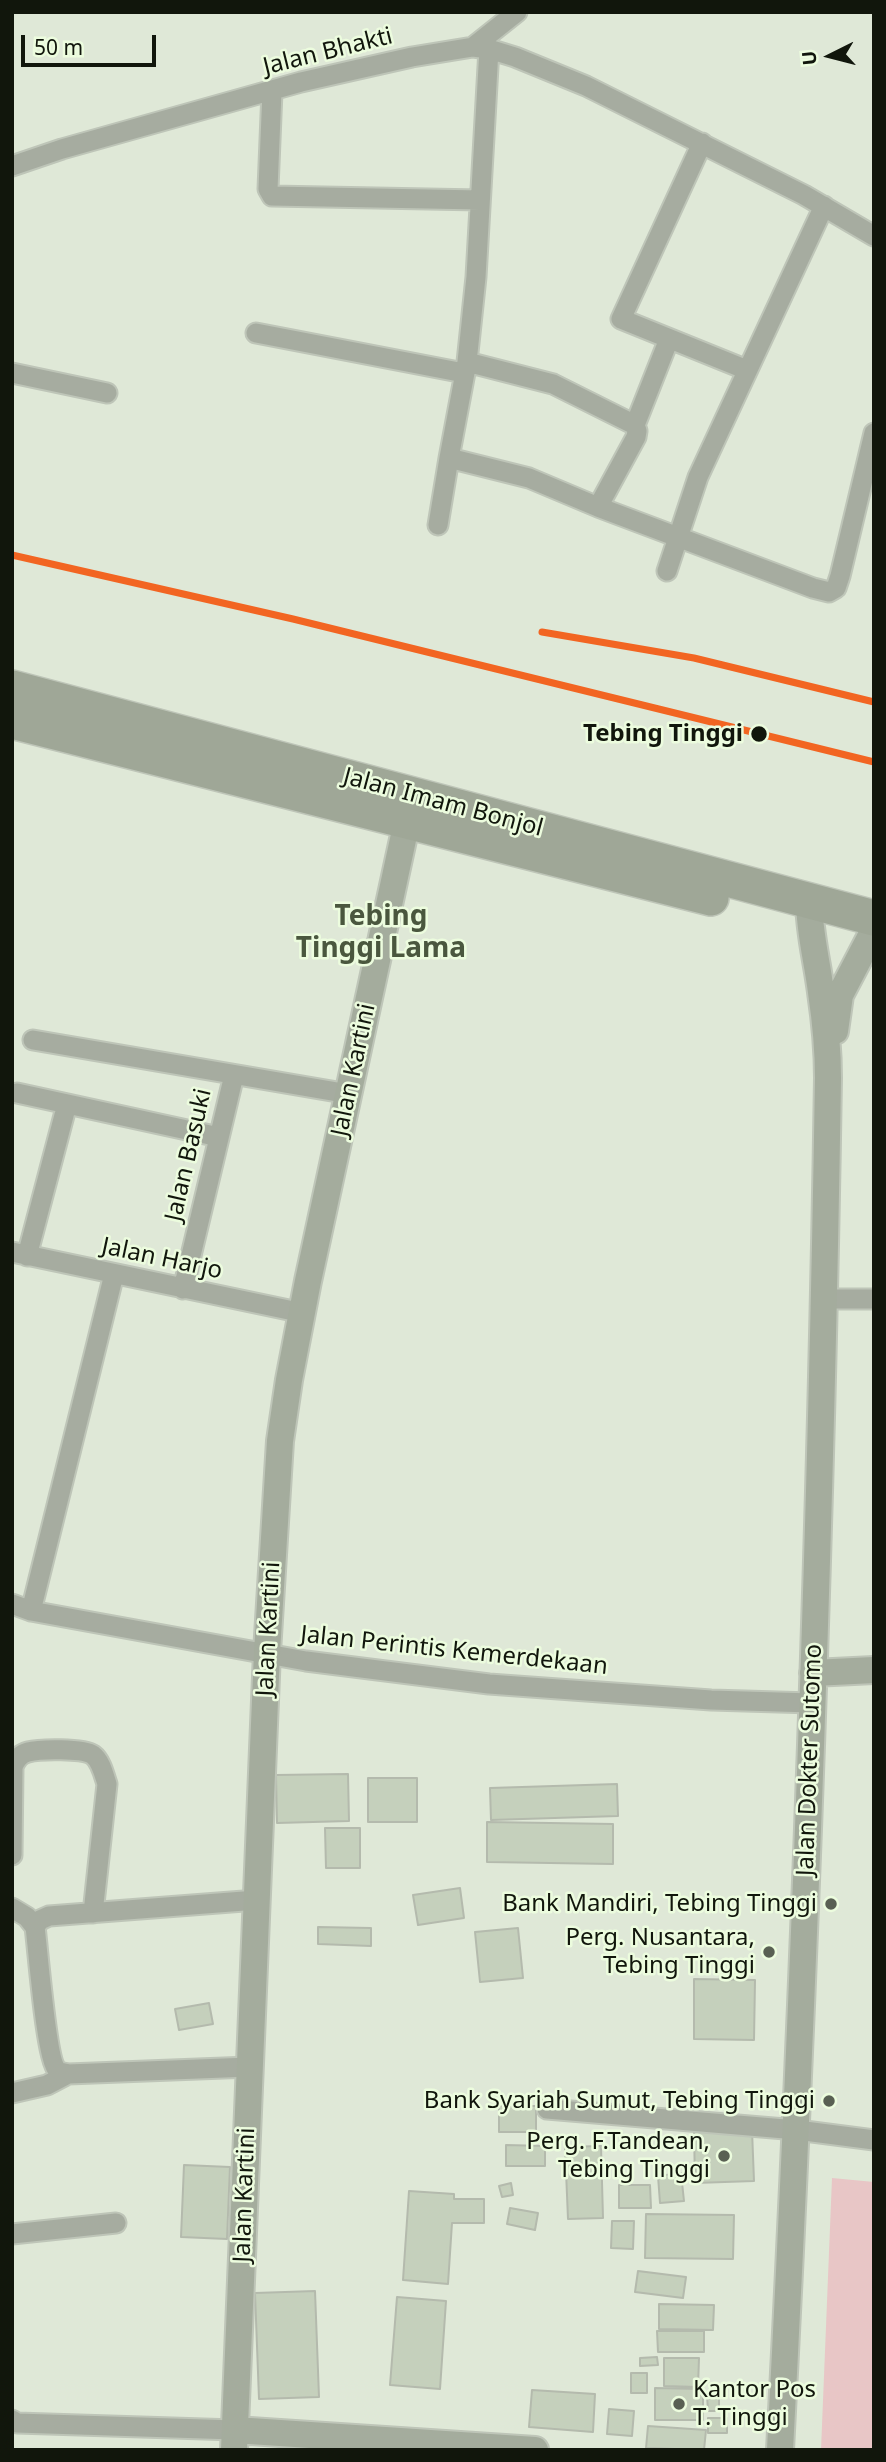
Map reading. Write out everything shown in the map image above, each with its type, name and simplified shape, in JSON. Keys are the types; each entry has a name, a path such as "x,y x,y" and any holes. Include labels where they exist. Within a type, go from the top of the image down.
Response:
{"highway":[{"name":"Jalan Imam Bonjol","path":"12,688 410,808"},
{"name":"Jalan Imam Bonjol","path":"12,721 410,808 809,911 873,932"}],"street":[{"path":"439,525 466,368 476,276 480,200 481,48 517,12"},
{"path":"481,48 586,86 824,206 874,236"},
{"name":"Jalan Bhakti","path":"12,166 62,149 375,65 481,48"},
{"path":"272,91 268,189 272,196 480,200"},
{"path":"702,143 621,319 747,370"},
{"path":"667,571 698,477 824,206"},
{"path":"256,333 553,384 635,425"},
{"path":"598,507 636,437 635,425 669,339"},
{"path":"12,373 107,393"},
{"path":"449,458 530,478 598,507 813,589 830,592 836,588 840,576 874,433"},
{"name":"Jalan Kartini","path":"235,2440 267,1653 280,1441 289,1380 410,808"},
{"name":"Jalan Dokter Sutomo","path":"780,2450 797,2130 824,1299 828,1070 821,991 809,911"},
{"name":"Jalan Dokter Sutomo","path":"828,1070 841,995 873,932"},
{"path":"33,1040 349,1094"},
{"name":"Jalan Basuki","path":"183,1289 234,1074"},
{"path":"17,1093 219,1137"},
{"path":"19,1254 67,1104"},
{"name":"Jalan Harjo","path":"19,1254 303,1313"},
{"path":"21,1607 114,1274"},
{"path":"824,1299 874,1299"},
{"name":"Jalan Perintis Kemerdekaan","path":"21,1607 306,1661 489,1684 711,1700 812,1703"},
{"path":"813,1674 874,1670"},
{"path":"12,1855 13,1767 17,1758 28,1752 80,1750 93,1755 107,1784 93,1913"},
{"path":"35,1927 40,1920 49,1916 257,1900"},
{"path":"12,1908 27,1917 35,1927 45,2014 53,2063 58,2071 68,2074 250,2067"},
{"path":"12,2093 47,2085 68,2074"},
{"path":"547,2109 797,2130 874,2140"},
{"path":"12,2234 116,2224"},
{"path":"12,2420 18,2423 235,2440 534,2450"}],"shaded area":[{"path":"832,2178 874,2182 874,2450 821,2450"}],"building":[{"path":"348,1774 349,1821 277,1823 276,1775"},
{"path":"368,1778 417,1778 417,1822 368,1822"},
{"path":"617,1784 618,1816 491,1820 490,1788"},
{"path":"487,1822 613,1824 613,1864 487,1862"},
{"path":"325,1828 360,1828 360,1868 326,1868"},
{"path":"460,1888 464,1918 418,1925 413,1895"},
{"path":"318,1927 371,1928 371,1946 318,1944"},
{"path":"518,1928 523,1978 480,1982 475,1932"},
{"path":"694,1979 755,1980 754,2040 694,2039"},
{"path":"209,2003 213,2024 179,2030 175,2009"},
{"path":"499,2106 536,2106 536,2132 499,2132"},
{"name":"Perg. F.Tandean, Tebing Tinggi","path":"752,2130 754,2181 695,2183 694,2131"},
{"path":"506,2145 545,2146 545,2166 506,2166"},
{"path":"601,2146 603,2218 568,2219 565,2147"},
{"path":"184,2165 230,2167 227,2239 181,2237"},
{"path":"681,2173 684,2201 660,2203 658,2176"},
{"path":"511,2183 513,2195 502,2197 499,2186"},
{"path":"619,2185 650,2185 651,2208 619,2208"},
{"path":"409,2191 454,2194 454,2199 484,2199 484,2223 452,2223 448,2284 403,2280"},
{"path":"510,2208 538,2213 535,2230 507,2224"},
{"path":"646,2214 734,2215 733,2259 645,2258"},
{"path":"612,2221 634,2221 633,2249 611,2248"},
{"path":"638,2271 686,2277 683,2298 635,2292"},
{"path":"315,2291 319,2397 259,2399 255,2293"},
{"path":"397,2297 446,2301 440,2389 390,2385"},
{"path":"659,2304 714,2305 713,2330 659,2329"},
{"path":"657,2331 704,2331 704,2352 658,2352"},
{"path":"657,2357 658,2365 640,2366 640,2358"},
{"path":"664,2358 699,2358 698,2387 664,2386"},
{"path":"631,2373 647,2373 647,2393 631,2393"},
{"name":"Kantor Pos T. Tinggi","path":"655,2388 703,2389 703,2420 655,2420"},
{"path":"532,2390 595,2394 593,2432 529,2427"},
{"path":"719,2394 719,2411 708,2411 707,2395"},
{"path":"609,2409 634,2411 632,2436 607,2434"},
{"path":"708,2418 727,2418 727,2433 708,2433"},
{"path":"648,2426 706,2430 704,2450 646,2448"}],"transit line":[{"path":"12,555 293,619 874,762"},
{"path":"542,632 694,658 874,702"}],"place":[{"name":"Tebing Tinggi","path":"759,734"},
{"name":"Bank Mandiri, Tebing Tinggi","path":"831,1904"},
{"name":"Perg. Nusantara, Tebing Tinggi","path":"769,1952"},
{"name":"Bank Syariah Sumut, Tebing Tinggi","path":"829,2101"},
{"name":"Perg. F.Tandean, Tebing Tinggi","path":"724,2156"},
{"name":"Kantor Pos T. Tinggi","path":"679,2404"}],"district":[{"name":"Tebing Tinggi Lama","path":"381,933"}]}
